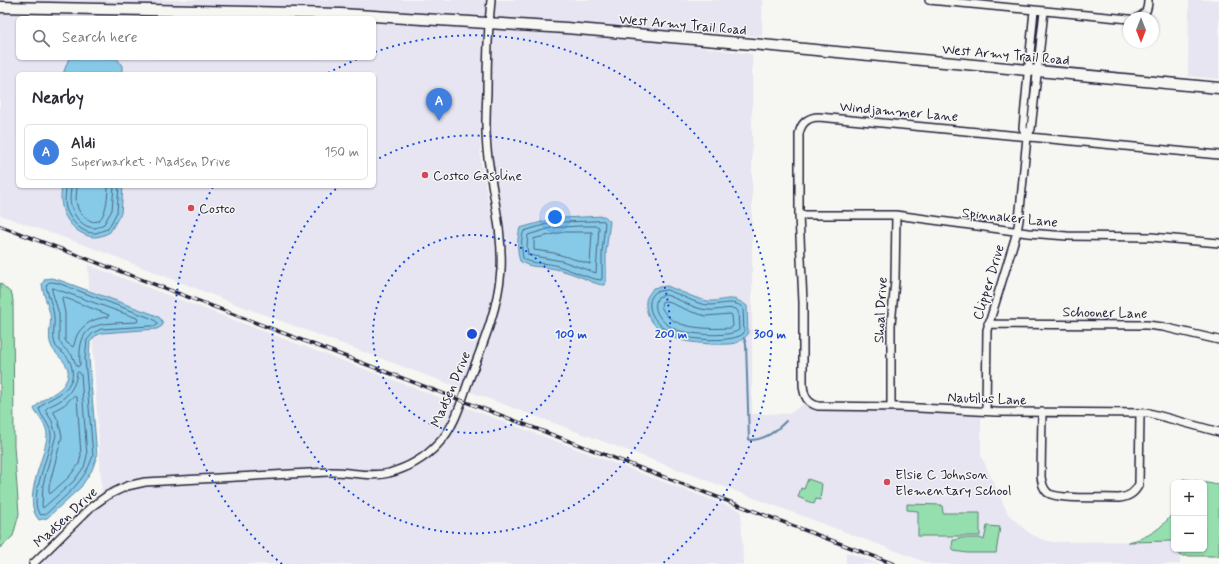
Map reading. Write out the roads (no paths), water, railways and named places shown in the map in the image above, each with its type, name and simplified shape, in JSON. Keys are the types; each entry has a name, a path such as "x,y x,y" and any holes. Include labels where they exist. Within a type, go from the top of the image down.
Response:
{"main road":[{"name":"West Army Trail Road","path":"0,7 341,14 374,16"},
{"name":"West Army Trail Road","path":"376,16 566,28 674,37 1219,88"}],"street":[{"name":"Madsen Drive","path":"33,564 91,507 108,495 127,486 146,482 326,472 369,475 388,473 410,465 425,456 448,432 462,401 490,323 496,303 499,282 501,258 500,240 486,141 490,0"},
{"path":"929,0 1123,18"},
{"path":"1144,12 1148,8 1148,0"},
{"name":"Clipper Drive","path":"1033,71 1034,10"},
{"name":"Clipper Drive","path":"986,411 986,337 988,324 1019,220 1027,136 1023,128 1044,11"},
{"name":"Windjammer Lane","path":"803,348 803,302 799,215 799,134 802,125 809,119 819,117 1219,155"},
{"name":"Spinnaker Lane","path":"799,215 896,215 1016,232 1067,236 1150,237 1219,243"},
{"name":"Shoal Drive","path":"890,407 891,325 895,281 896,215"},
{"name":"Schooner Lane","path":"988,324 1147,325 1163,327 1219,340"},
{"name":"Nautilus Lane","path":"803,348 804,392 806,399 811,404 818,406 986,411 1140,413 1152,414 1219,432"},
{"path":"1042,412 1041,477 1046,491 1051,495 1061,497 1119,498 1133,493 1139,484 1140,413"}],"water":[{"path":"68,60 118,60 122,66 122,72 64,72"},
{"path":"62,188 123,188 121,213 110,232 97,237 88,236 78,231 69,222 63,211"},
{"path":"604,216 610,221 606,252 606,281 604,285 561,270 531,266 520,261 518,253 518,236 520,228 562,218"},
{"path":"51,278 155,315 160,318 163,323 162,326 157,329 102,333 95,336 90,342 89,358 97,456 92,470 81,487 47,518 39,520 34,512 32,502 33,491 47,432 34,409 42,401 61,388 67,379 68,373 66,364 53,349 50,341 50,314 42,284 45,279"},
{"path":"667,286 708,301 732,299 741,302 747,306 748,334 736,343 730,344 689,342 671,337 655,325 646,308 646,299 653,288"}],"waterway":[{"path":"744,338 746,344 749,440 760,439 769,435 786,421"}],"railway":[{"path":"0,226 894,564"}],"place":[{"name":"Aldi","path":"439,121"},
{"name":"Costco Gasoline","path":"425,175"},
{"name":"Costco","path":"191,208"},
{"name":"Elsie C Johnson Elementary School","path":"887,482"}]}
